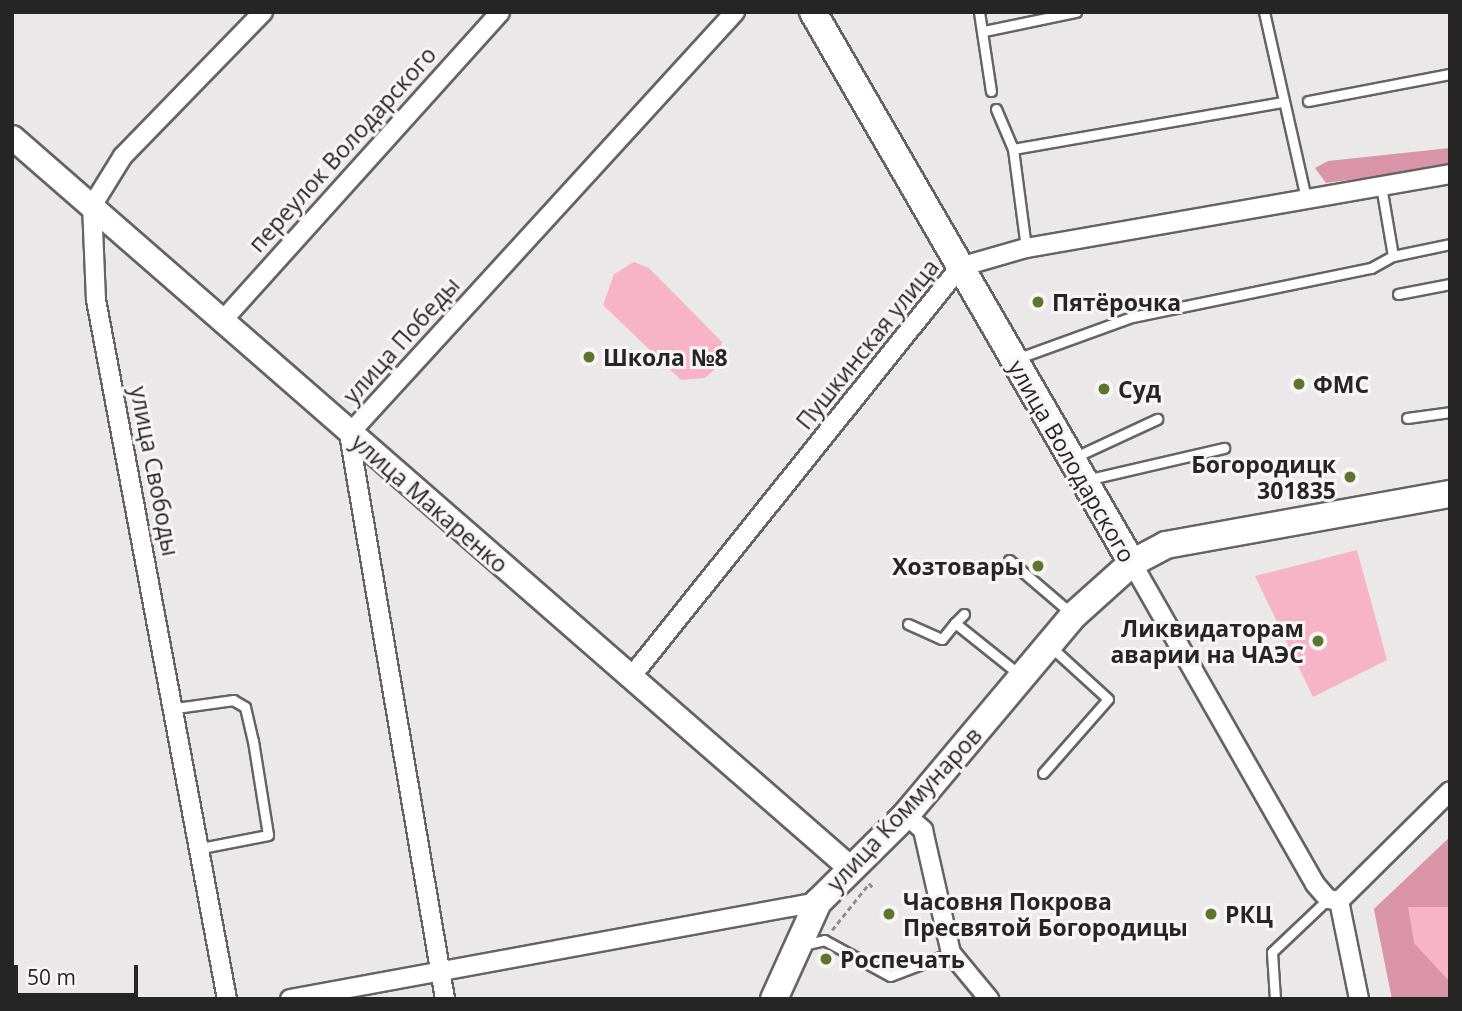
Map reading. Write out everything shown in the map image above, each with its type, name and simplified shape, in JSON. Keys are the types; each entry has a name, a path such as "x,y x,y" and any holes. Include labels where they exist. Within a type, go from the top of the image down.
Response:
{"main road":[{"name":"улица Володарского","path":"813,12 1132,563"},
{"name":"улица Коммунаров","path":"818,902 859,875 905,815 1074,615 1132,563 1166,545 1450,494"},
{"path":"774,999 818,902"}],"street":[{"path":"92,206 123,156 263,12"},
{"name":"переулок Володарского","path":"222,320 500,12"},
{"name":"улица Победы","path":"445,999 349,434 735,12"},
{"name":"улица Макаренко","path":"12,137 349,434 859,875"},
{"name":"Пушкинская улица","path":"631,677 960,267 1026,248 1450,174"},
{"name":"улица Свободы","path":"92,206 96,300 176,708 227,999"},
{"name":"улица Володарского","path":"1132,563 1333,900 1359,999"},
{"path":"1333,900 1450,791"},
{"path":"905,815 923,830 951,953 989,999"},
{"name":"улица Коммунаров","path":"290,999 818,902"}],"lane":[{"path":"979,12 991,91"},
{"path":"984,32 1076,12"},
{"path":"1264,12 1306,199"},
{"path":"1308,101 1450,74"},
{"path":"1013,149 1283,102"},
{"path":"996,109 1013,149 1026,248"},
{"path":"1381,186 1393,256"},
{"path":"1014,360 1132,317 1371,268 1393,256 1450,244"},
{"path":"1398,294 1450,284"},
{"path":"1407,418 1450,412"},
{"path":"1077,470 1157,419"},
{"path":"1077,470 1224,447"},
{"path":"1009,559 1074,615"},
{"path":"908,624 942,639 964,614"},
{"path":"955,623 1023,677"},
{"path":"1043,773 1108,699 1050,646"},
{"path":"176,708 233,700 245,707 253,741 268,835 201,848"},
{"path":"1275,999 1272,953 1333,900"},
{"path":"798,947 824,940 890,976 951,953"}],"path":[{"path":"859,875 874,889"}],"shaded area":[{"path":"1450,148 1450,165 1394,174 1326,183 1315,168 1328,161"},
{"path":"634,262 649,268 722,342 715,369 705,378 681,380 603,305 614,274"},
{"path":"1357,550 1387,660 1313,697 1255,576"},
{"path":"1450,837 1450,999 1392,999 1374,909"},
{"path":"1450,837 1450,907 1408,907 1414,943 1450,982 1450,999 1392,999 1374,909"}],"place":[{"name":"Пятёрочка","path":"1038,302"},
{"name":"Школа №8","path":"589,357"},
{"name":"ФМС","path":"1299,384"},
{"name":"Суд","path":"1104,389"},
{"name":"Богородицк 301835","path":"1350,477"},
{"name":"Хозтовары","path":"1038,566"},
{"name":"Ликвидаторам аварии на ЧАЭС","path":"1318,641"},
{"name":"Часовня Покрова Пресвятой Богородицы","path":"889,914"},
{"name":"РКЦ","path":"1211,914"},
{"name":"Роспечать","path":"826,959"}]}
